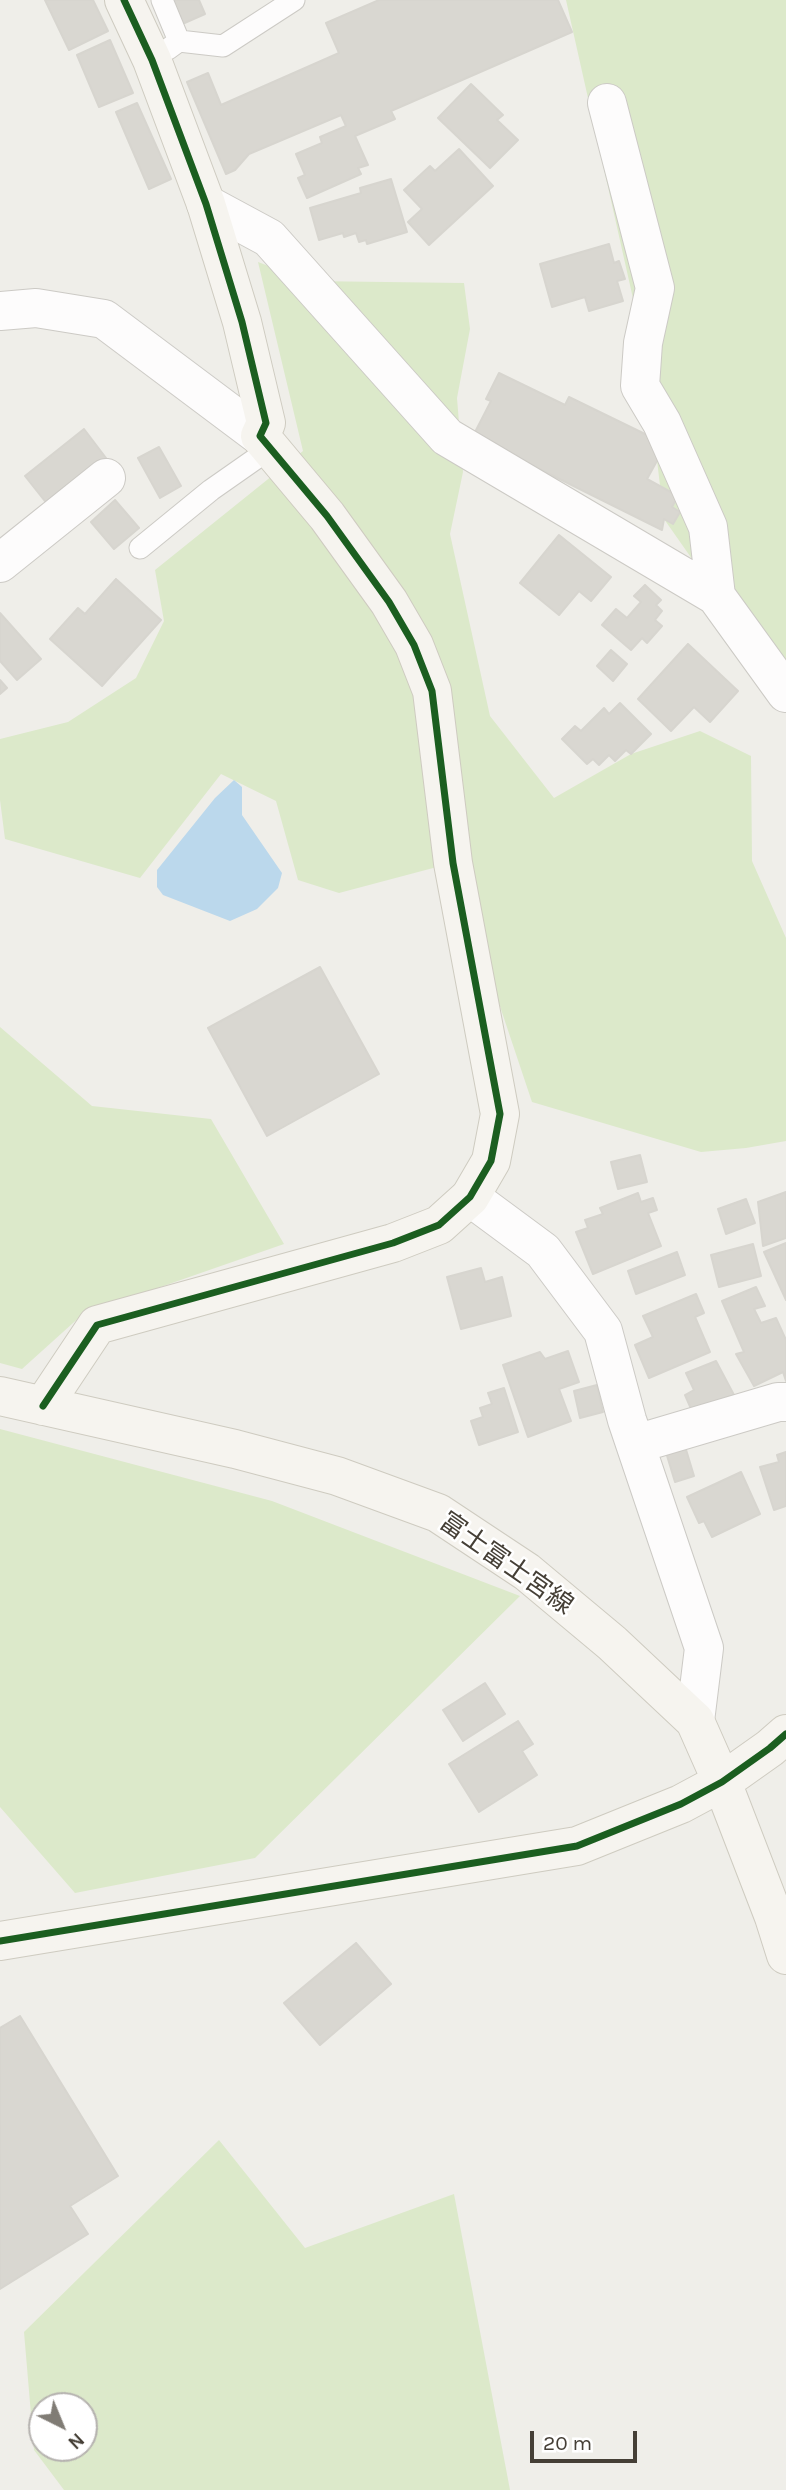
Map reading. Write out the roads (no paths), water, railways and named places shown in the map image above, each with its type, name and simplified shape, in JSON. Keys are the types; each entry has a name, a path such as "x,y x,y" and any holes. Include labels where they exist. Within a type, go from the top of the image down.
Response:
{"street":[{"path":"124,0 165,50 206,204 242,322 266,423 265,442"},
{"path":"607,103 655,288 643,343 640,386 662,424 708,527 716,596"},
{"path":"206,204 269,238 447,437 716,596 786,693"},
{"path":"0,311 36,308 104,319 265,442 327,516 389,602 414,645 432,691 453,863 500,1114 491,1161 471,1197 439,1225 393,1243 97,1325 43,1406"},
{"path":"0,563 106,478"},
{"path":"471,1197 543,1251 603,1331 636,1444 704,1648 695,1721"},
{"name":"富士富士宮線","path":"0,1396 235,1449 337,1476 438,1513 527,1572 612,1643 695,1721 722,1782 786,1955"},
{"path":"636,1444 778,1402 786,1402"},
{"path":"0,1941 577,1846 681,1804 722,1782 771,1748 786,1734"}],"lane":[{"path":"162,0 165,50 223,46 294,0"},
{"path":"140,548 265,442"}],"water":[{"path":"234,780 242,787 242,815 282,873 278,888 257,909 230,921 163,895 157,887 157,870 215,798"}]}
